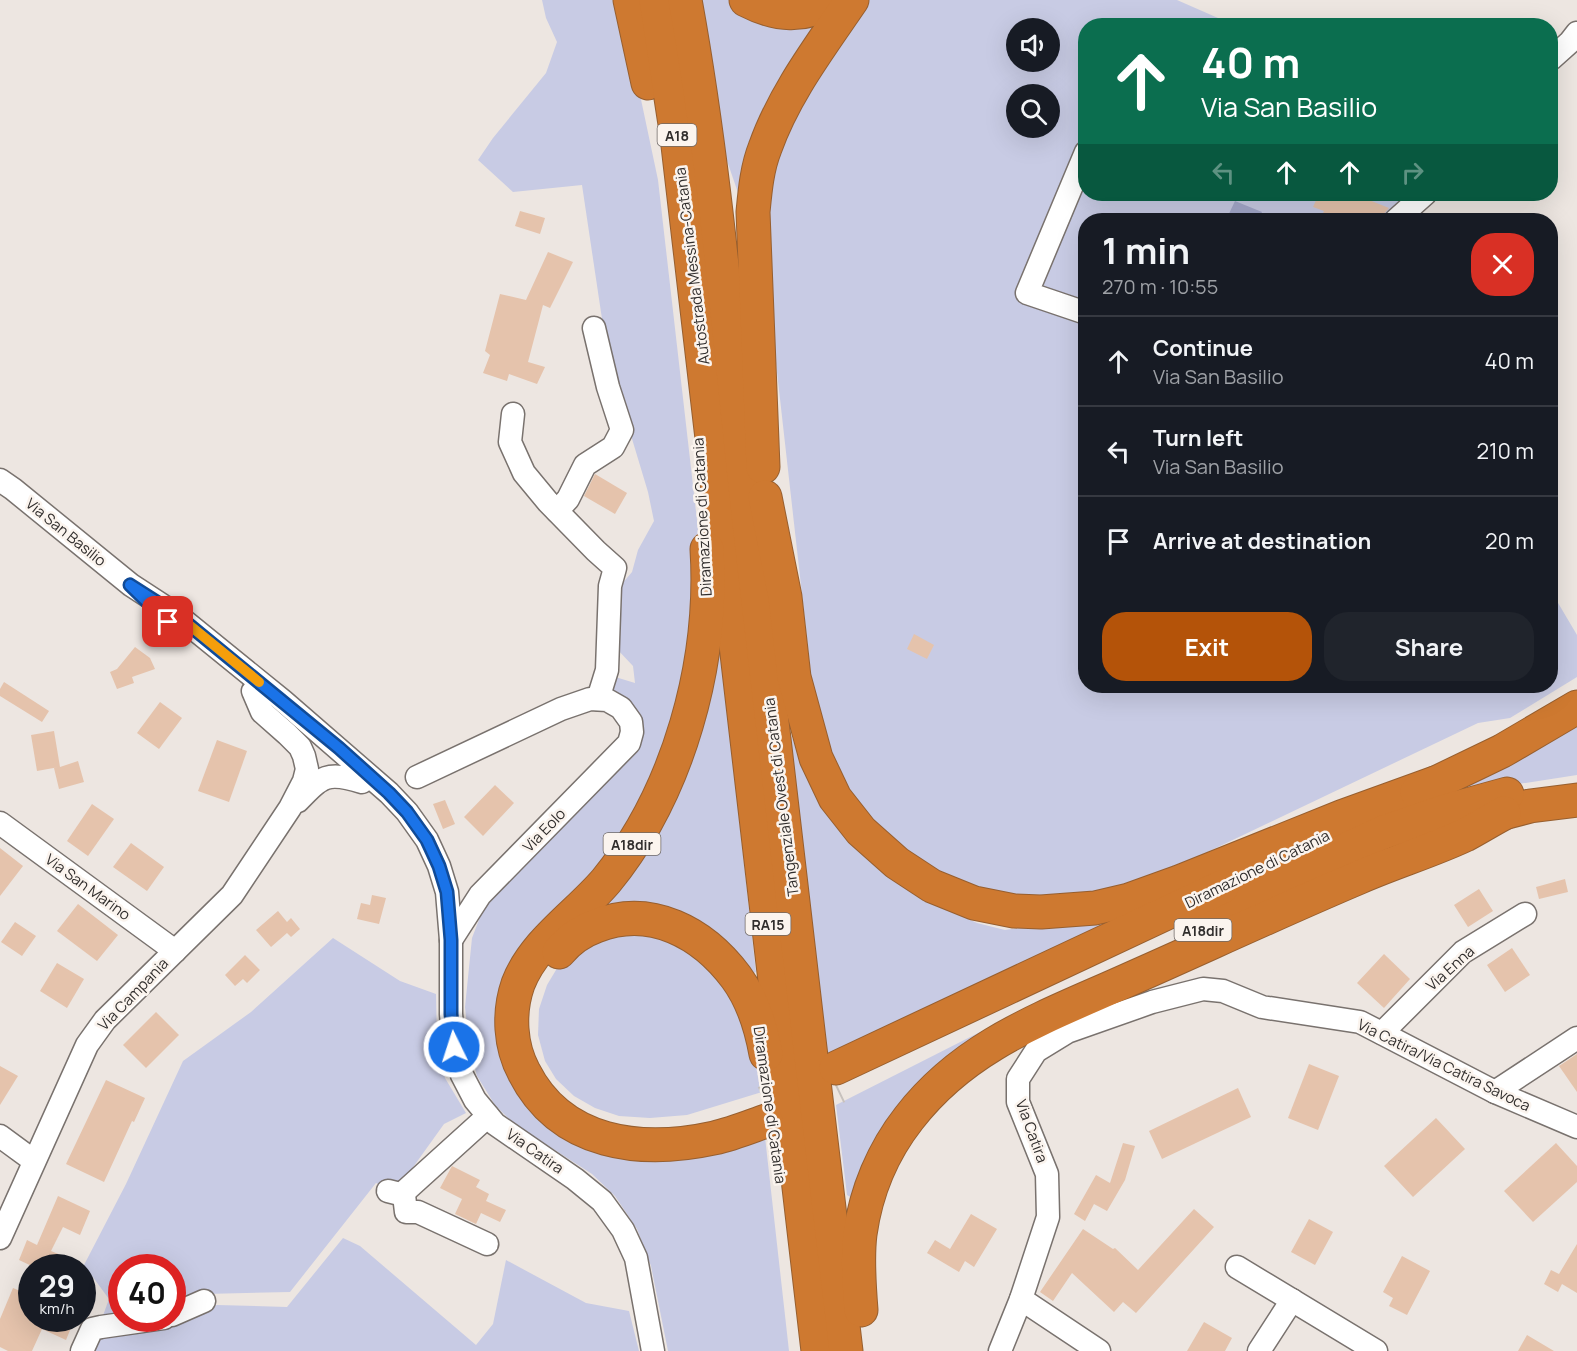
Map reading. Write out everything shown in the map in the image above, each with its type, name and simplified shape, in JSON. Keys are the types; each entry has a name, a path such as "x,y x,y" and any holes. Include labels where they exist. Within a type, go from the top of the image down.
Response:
{"highway":[{"path":"630,0 673,211 692,270"},
{"name":"Autostrada Messina-Catania","path":"656,0 677,136 697,314 743,494"},
{"name":"Autostrada Messina-Catania","path":"685,0 694,48 717,227 743,494"},
{"path":"746,0 767,9 794,13 808,12 834,0"},
{"path":"852,0 798,80 778,116 764,150 753,212 743,494 785,597 794,677 816,758 835,798 861,831 897,863 932,886 974,903 1014,911 1041,912 1095,908 1129,900 1341,817 1435,783"},
{"name":"Diramazione di Catania","path":"697,314 694,399 708,557 703,651 691,709 673,765 625,856 605,881 534,956 524,971 514,1002 512,1034 515,1052 529,1083 550,1109 578,1128 594,1135 630,1143 672,1144 714,1137 765,1112 671,1129 652,1130 614,1125 586,1114 552,1087 537,1063 530,1034 532,1000 543,972 563,947 591,928 615,920 652,919 668,924 698,940 712,951 736,977 755,1011 762,1031 791,1254 817,1351"},
{"name":"Tangenziale Ovest di Catania","path":"743,494 846,1351"},
{"name":"Tangenziale Ovest di Catania","path":"743,494 817,1351"},
{"path":"1253,872 1341,817 1506,731 1577,689"},
{"name":"Diramazione di Catania","path":"1577,707 1502,751 837,1078 1110,972 1392,848 1458,825 1530,806 1577,800"},
{"path":"951,1034 1326,857 1384,832 1486,799 1547,786 1577,783"},
{"path":"864,1351 860,1294 860,1235 870,1191 897,1134 930,1093 960,1066 993,1043 1052,1014 1360,876 1464,835 1504,813"}],"street":[{"path":"1558,53 1577,33"},
{"path":"1078,171 1027,293 1078,310"},
{"path":"1404,213 1417,201"},
{"path":"557,511 568,499 585,465 613,447 622,430 608,387 594,328"},
{"path":"417,777 561,709 594,699 607,670 610,586 615,568 557,511 524,472 510,442 513,414"},
{"name":"Via San Basilio","path":"0,480 130,585 168,622 327,751 398,817 418,846 451,940"},
{"name":"Via San Basilio","path":"130,585 177,615 283,701 389,793 407,812 427,840 439,866 447,892 451,940"},
{"path":"253,691 262,712 300,747 304,756 307,769 304,781 290,808"},
{"name":"Via Eolo","path":"451,940 480,895 629,743 632,732 631,722 621,708 607,700 594,699"},
{"path":"290,808 322,778 347,777 362,782"},
{"name":"Via Campania","path":"0,1238 87,1045 105,1020 232,896 290,808"},
{"name":"Via San Marino","path":"0,824 175,951"},
{"name":"Via Enna","path":"1382,1033 1463,952 1525,914"},
{"name":"Via Catira","path":"451,940 451,1014 454,1047 462,1075 475,1100 495,1124 575,1179 602,1201 623,1230 636,1258 653,1351"},
{"name":"Via Catira","path":"1000,1351 1022,1299 1048,1217 1047,1174 1018,1102 1018,1079 1036,1051 1067,1032 1152,1002 1203,989"},
{"name":"Via Catira/Via Catira Savoca","path":"1203,989 1224,991 1262,1006 1289,1012 1360,1022 1494,1092 1577,1126"},
{"path":"1494,1092 1577,1038"},
{"path":"487,1244 418,1212 406,1212 396,1193 404,1192 488,1116"},
{"path":"0,1136 34,1161"},
{"path":"1237,1267 1376,1351"},
{"path":"1022,1299 1099,1351"},
{"path":"1259,1351 1292,1300"},
{"path":"186,1309 204,1301"},
{"path":"82,1351 92,1329 108,1326"}],"shaded area":[{"path":"542,0 620,0 658,180 698,529 700,603 657,778 501,1024 569,1133 765,1137 789,1351 668,1351 651,1266 637,1229 615,1196 592,1174 513,1123 495,1105 477,1076 469,1044 465,1007 472,938 482,912 494,893 630,754 609,690 612,676 635,683 633,666 616,648 621,585 632,572 638,550 654,521 648,492 608,359 582,185 513,192 478,160 546,73 557,42 546,18"},
{"path":"697,0 731,0 821,16 743,207 726,158"},
{"path":"865,0 1177,0 1218,18 1078,18 1078,201 1408,201 1394,213 1078,213 1078,693 1551,693 1510,718 1478,723 1172,869 1082,896 1005,898 937,877 863,816 831,762 812,683 762,239 777,141"},
{"path":"1235,201 1262,212 1262,213 1229,213"},
{"path":"1558,603 1577,635 1577,677 1558,689"},
{"path":"717,619 756,972 748,976 702,932 577,924 618,883"},
{"path":"1577,715 1577,775 1414,800"},
{"path":"789,730 800,758 839,828 864,856 893,880 922,897 977,923 1005,930 1134,911 828,1057"},
{"path":"657,931 708,958 753,1040 762,1092 687,1115 650,1118 619,1116 595,1108 574,1096 556,1079 545,1061 538,1035 539,1009 547,985 559,965 601,933"},
{"path":"333,938 400,981 436,994 437,1042 445,1078 466,1113 444,1124 396,1191 376,1183 290,1292 205,1294 186,1304 186,1254 108,1254 108,1298 96,1281 96,1254 90,1254 126,1184 183,1061 251,1012"},
{"path":"1035,1010 968,1049 855,1200 847,1195 836,1105 980,1032"},
{"path":"343,1238 360,1246 476,1345 493,1324 506,1260 586,1303 629,1311 639,1351 93,1351 101,1334 186,1332 186,1317 217,1305 287,1307"},
{"path":"108,1302 108,1320 101,1321"}],"building":[{"path":"1316,201 1372,201 1389,208 1385,213 1323,213 1324,211 1313,207"},
{"path":"520,211 545,218 540,234 515,226"},
{"path":"548,252 573,262 550,308 543,305 528,362 545,367 537,384 509,374 507,381 483,373 490,355 485,351 500,294 526,300"},
{"path":"595,474 627,493 615,514 584,496"},
{"path":"914,634 934,645 927,659 907,649"},
{"path":"135,647 150,658 155,669 132,677 134,683 117,689 110,672 117,669"},
{"path":"4,682 49,711 42,722 0,696 0,689"},
{"path":"160,702 182,718 159,749 137,733"},
{"path":"54,731 60,767 78,761 84,782 59,789 54,768 59,767 37,771 31,735"},
{"path":"217,740 247,751 229,802 198,791"},
{"path":"495,785 514,803 483,836 464,817"},
{"path":"445,800 455,824 443,829 433,804"},
{"path":"92,804 114,819 88,856 67,841"},
{"path":"131,843 164,867 147,891 113,867"},
{"path":"0,848 23,866 0,896"},
{"path":"1565,879 1568,892 1539,899 1536,887"},
{"path":"1479,889 1493,911 1468,927 1454,905"},
{"path":"372,895 386,898 379,924 357,919 361,903 370,905"},
{"path":"78,904 118,935 97,961 57,931"},
{"path":"278,911 287,922 291,918 300,929 291,937 287,933 271,947 256,930"},
{"path":"15,922 36,936 22,956 1,942"},
{"path":"1512,948 1530,975 1505,992 1487,965"},
{"path":"1384,954 1410,979 1384,1008 1357,983"},
{"path":"245,955 260,970 247,983 243,979 235,986 225,975"},
{"path":"57,963 84,979 67,1008 40,991"},
{"path":"156,1012 179,1035 146,1068 123,1045"},
{"path":"1577,1054 1577,1092 1559,1066"},
{"path":"1309,1064 1339,1076 1318,1130 1288,1118"},
{"path":"0,1066 18,1076 0,1105"},
{"path":"106,1080 145,1098 104,1182 66,1164"},
{"path":"1238,1088 1251,1117 1162,1159 1149,1131"},
{"path":"1436,1118 1465,1149 1413,1197 1384,1166"},
{"path":"1123,1143 1135,1146 1125,1180 1107,1211 1094,1204 1085,1221 1074,1214 1096,1175 1110,1183"},
{"path":"1556,1143 1577,1166 1577,1182 1533,1222 1504,1191"},
{"path":"452,1166 480,1180 476,1187 489,1194 486,1201 506,1210 500,1222 481,1213 476,1224 455,1214 462,1199 440,1188"},
{"path":"58,1196 90,1211 80,1235 63,1227 51,1251 58,1254 21,1254 27,1240 37,1245"},
{"path":"1194,1209 1214,1227 1136,1313 1123,1302 1114,1312 1072,1273 1053,1301 1040,1292 1083,1229 1113,1249 1115,1248 1138,1270"},
{"path":"971,1214 997,1229 974,1267 965,1261 959,1272 927,1253 935,1240 950,1249"},
{"path":"1309,1219 1333,1232 1315,1265 1291,1252"},
{"path":"1577,1244 1577,1293 1562,1284 1558,1292 1544,1284 1551,1270 1559,1274"},
{"path":"1402,1256 1430,1271 1407,1315 1389,1306 1393,1298 1383,1292"},
{"path":"13,1288 18,1290 18,1332 41,1332 32,1351 8,1351 0,1347 0,1319"},
{"path":"1204,1322 1232,1338 1225,1351 1187,1351"},
{"path":"49,1332 69,1332 66,1340"},
{"path":"1527,1335 1554,1351 1518,1351"}],"tunnel":[{"path":"765,1102 812,1079"},
{"path":"792,1109 838,1087"}],"slow traffic":[{"path":"156,601 177,615 259,682"}],"route":[{"path":"168,622 130,585 177,615 339,748 389,793 407,812 427,840 439,866 447,892 451,940 451,1014 454,1047"}]}
